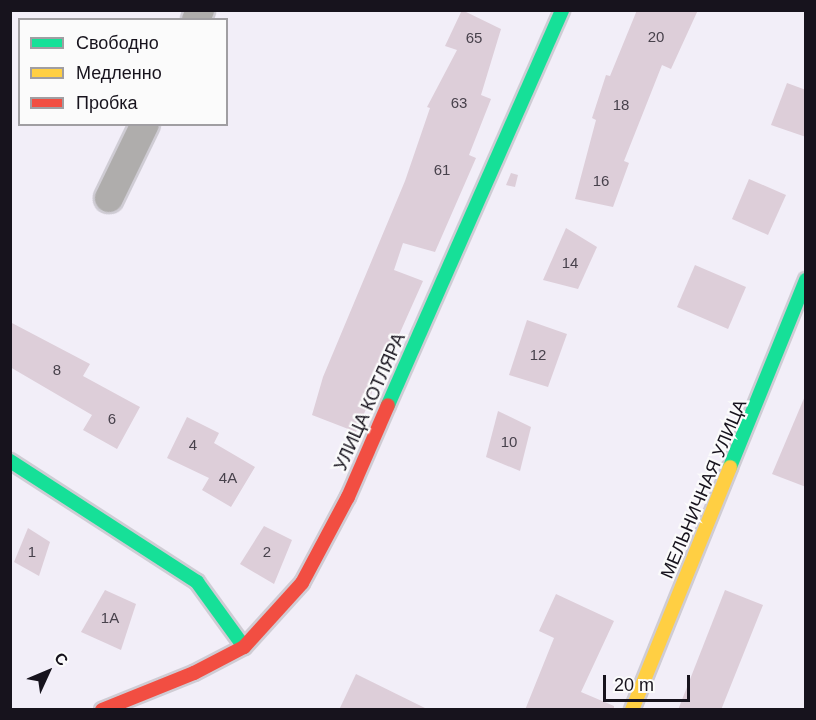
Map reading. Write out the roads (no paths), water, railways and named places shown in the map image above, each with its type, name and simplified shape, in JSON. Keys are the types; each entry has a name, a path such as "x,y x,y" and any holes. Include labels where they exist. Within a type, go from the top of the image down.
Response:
{"main road":[{"name":"УЛИЦА КОТЛЯРА","path":"102,710 194,673 244,647 302,583 326,541 562,10"},
{"name":"МЕЛЬНИЧНАЯ УЛИЦА","path":"632,710 806,280"},
{"path":"10,461 197,582 244,647"}],"street":[{"path":"109,198 144,126"}]}
